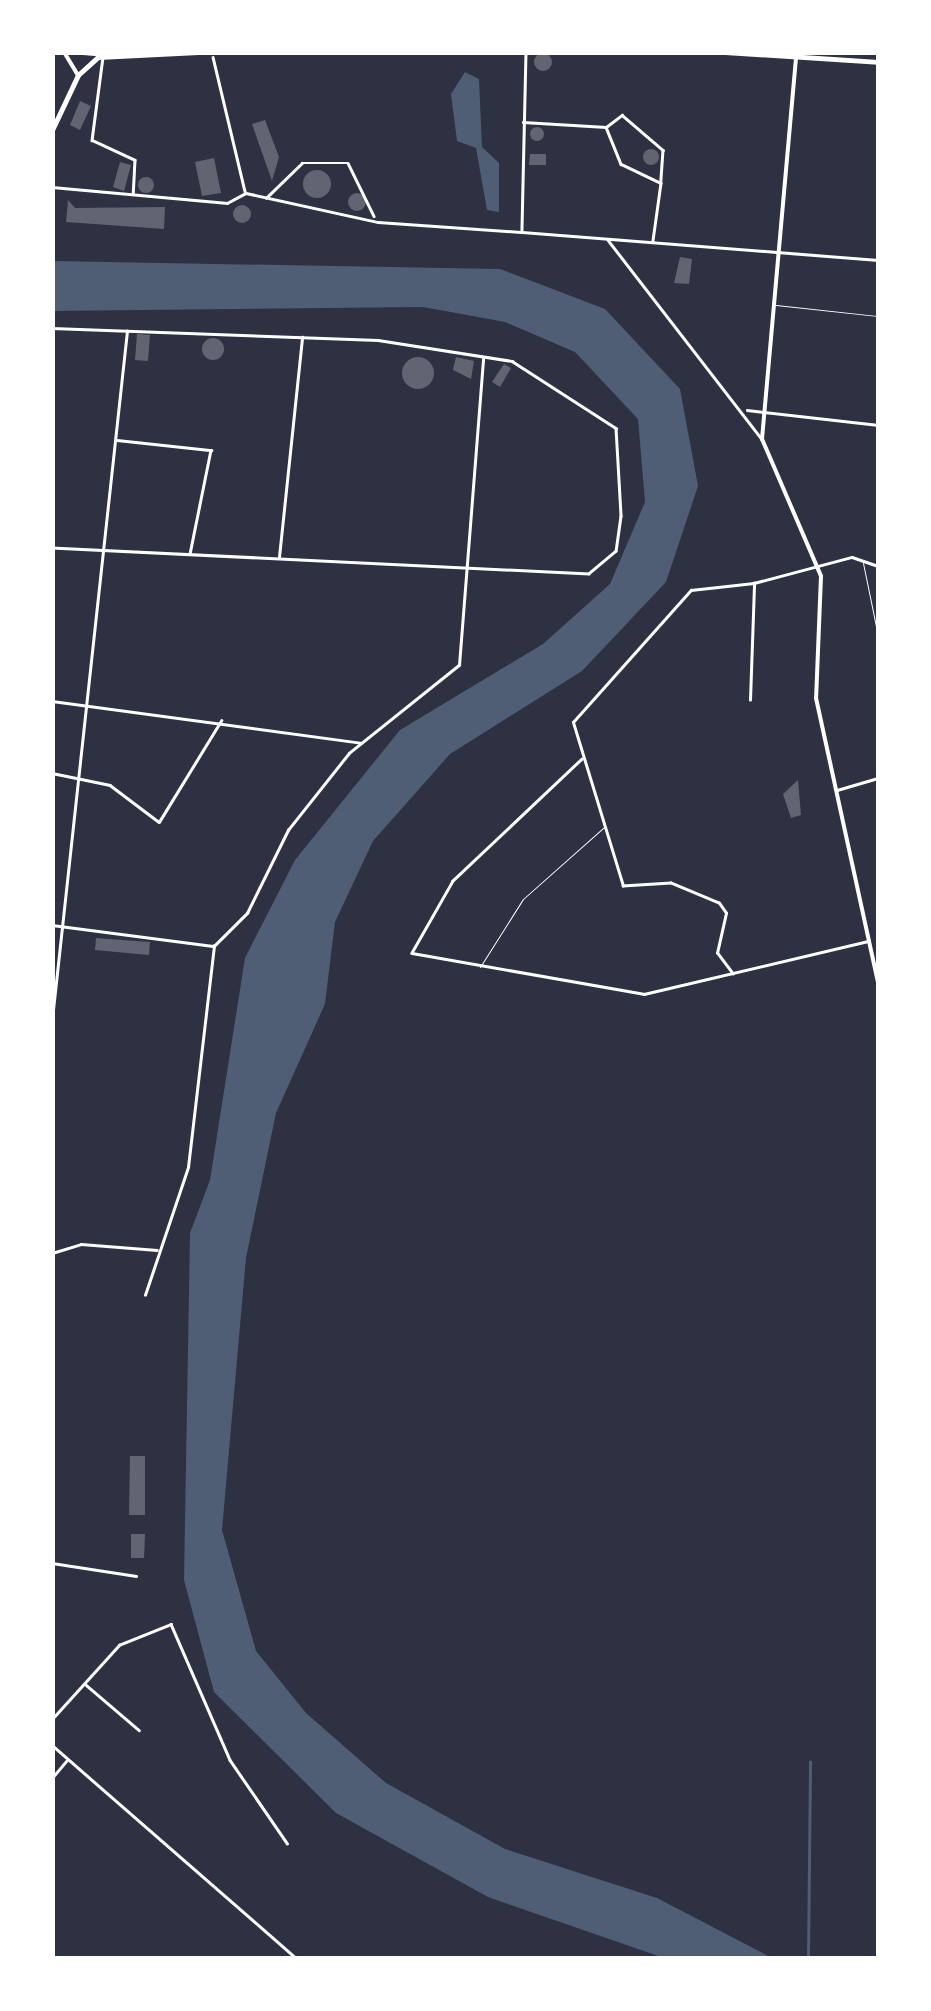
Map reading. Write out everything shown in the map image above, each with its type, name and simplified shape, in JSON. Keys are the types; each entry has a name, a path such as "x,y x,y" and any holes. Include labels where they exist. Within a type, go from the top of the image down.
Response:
{"main road":[{"path":"52,130 78,75 104,55 198,52"},
{"path":"726,52 878,62"}],"street":[{"path":"64,52 78,75"},
{"path":"71,52 104,55 92,140 135,160 133,195"},
{"path":"522,232 526,52"},
{"path":"762,439 797,55"},
{"path":"213,57 246,193"},
{"path":"523,122 606,127 622,115 663,150 653,242"},
{"path":"606,127 628,172 660,183"},
{"path":"265,199 302,164 348,163 374,217"},
{"path":"54,187 227,203 246,193 374,217 878,260"},
{"path":"608,238 745,410 817,562 814,688 878,982"},
{"path":"52,328 302,335 483,358 534,369 616,428 620,538 601,569 581,575 469,566 52,548"},
{"path":"52,1019 90,704 127,330"},
{"path":"278,558 302,335"},
{"path":"145,1296 188,1168 214,946 246,912 302,809 361,743 451,677 469,566 483,358"},
{"path":"745,410 878,425"},
{"path":"116,440 210,448 190,554"},
{"path":"734,974 716,948 726,909 679,884 622,886 573,722 691,590 754,583 817,562 862,558 878,566"},
{"path":"750,700 754,583"},
{"path":"52,700 222,719 361,743"},
{"path":"52,773 82,776 118,788 159,822 222,719"},
{"path":"582,759 453,881 412,953 644,994 868,941"},
{"path":"836,790 878,778"},
{"path":"52,925 214,946"},
{"path":"52,1253 81,1244 158,1250"},
{"path":"52,1562 136,1576"},
{"path":"52,1718 120,1645 171,1624 230,1760 287,1843"},
{"path":"84,1683 139,1730"},
{"path":"52,1745 296,1958"},
{"path":"52,1778 68,1759"}],"lane":[{"path":"773,304 878,316"},
{"path":"862,558 878,636"},
{"path":"480,967 523,899 604,826"}],"water":[{"path":"465,72 479,79 482,147 499,163 499,212 487,210 476,148 457,141 451,94"},
{"path":"53,261 500,269 605,309 680,389 698,486 666,582 582,671 450,754 373,841 335,922 325,1004 276,1113 246,1258 222,1530 256,1651 306,1713 386,1783 505,1849 657,1898 772,1958 664,1958 488,1897 336,1813 214,1692 184,1580 190,1233 210,1180 245,958 295,860 400,730 543,644 610,584 645,502 638,419 575,352 505,322 423,307 53,311"}],"building":[{"path":"543,53 550,55 550,69 543,71 536,69 534,62 536,55"},
{"path":"80,101 91,106 80,130 70,125"},
{"path":"265,120 279,157 272,181 252,124"},
{"path":"537,127 544,134 537,141 530,134"},
{"path":"651,149 659,157 651,165 643,157"},
{"path":"530,154 546,154 546,165 529,165"},
{"path":"214,158 221,193 202,196 195,162"},
{"path":"120,162 131,165 124,191 113,187"},
{"path":"317,170 327,174 331,184 327,194 317,198 307,194 303,184 307,174"},
{"path":"146,177 154,185 146,193 138,185"},
{"path":"357,193 364,195 364,209 357,211 350,209 348,202 350,195"},
{"path":"68,200 75,208 165,207 164,229 66,222"},
{"path":"242,205 251,214 242,223 233,214"},
{"path":"680,257 692,259 689,284 674,283"},
{"path":"137,334 150,335 148,361 135,360"},
{"path":"213,338 221,341 221,357 213,360 205,357 202,349 205,341"},
{"path":"418,357 429,362 434,373 429,384 418,389 407,384 402,373 407,362"},
{"path":"456,357 474,361 471,379 453,370"},
{"path":"504,364 511,368 500,387 492,382"},
{"path":"798,780 801,815 791,818 783,794"},
{"path":"96,938 150,942 149,955 95,950"},
{"path":"130,1456 145,1456 145,1515 129,1515"},
{"path":"131,1534 145,1534 144,1558 131,1558"}],"waterway":[{"path":"808,1958 810,1762"}]}
